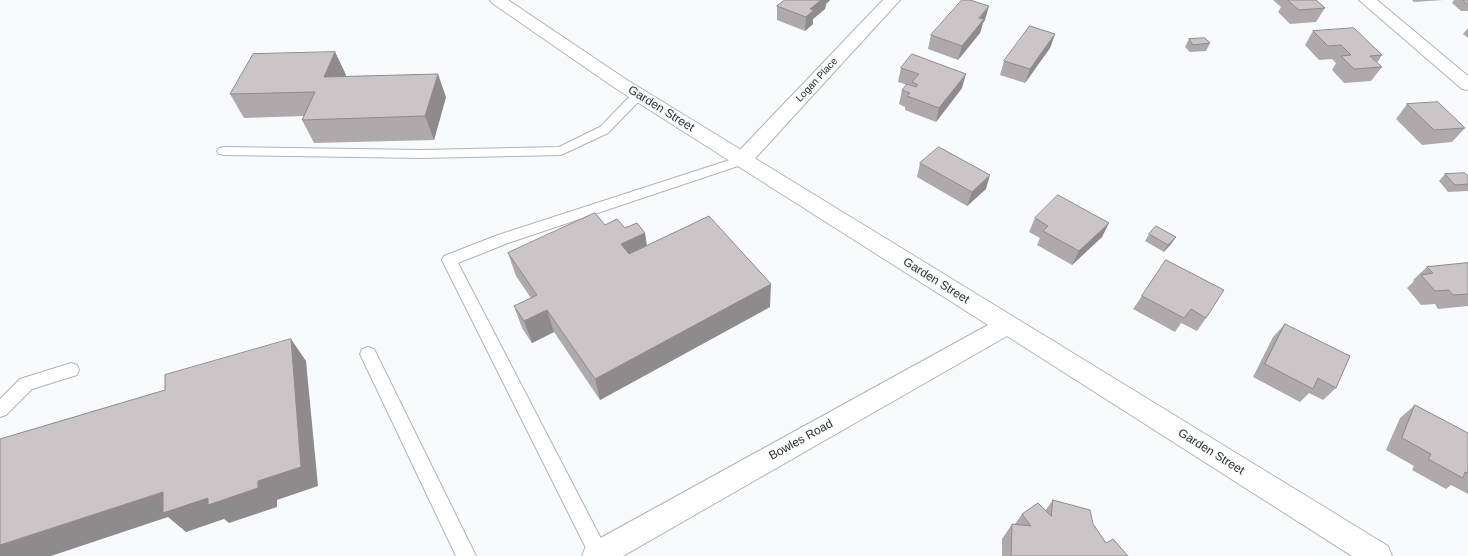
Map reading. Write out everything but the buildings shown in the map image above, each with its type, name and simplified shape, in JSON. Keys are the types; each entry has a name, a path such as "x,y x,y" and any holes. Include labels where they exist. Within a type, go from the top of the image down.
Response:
{"street":[{"name":"Garden Street","path":"498,0 638,95 1378,556"},
{"name":"Logan Place","path":"742,160 892,0"},
{"path":"1367,0 1468,85"},
{"name":"Bowles Road","path":"609,552 1007,325"}],"lane":[{"path":"224,152 422,154 561,151 604,130 638,95"},
{"path":"609,552 449,260 503,239 742,160"},
{"path":"368,354 466,556"},
{"path":"0,410 26,384 71,370"}]}
